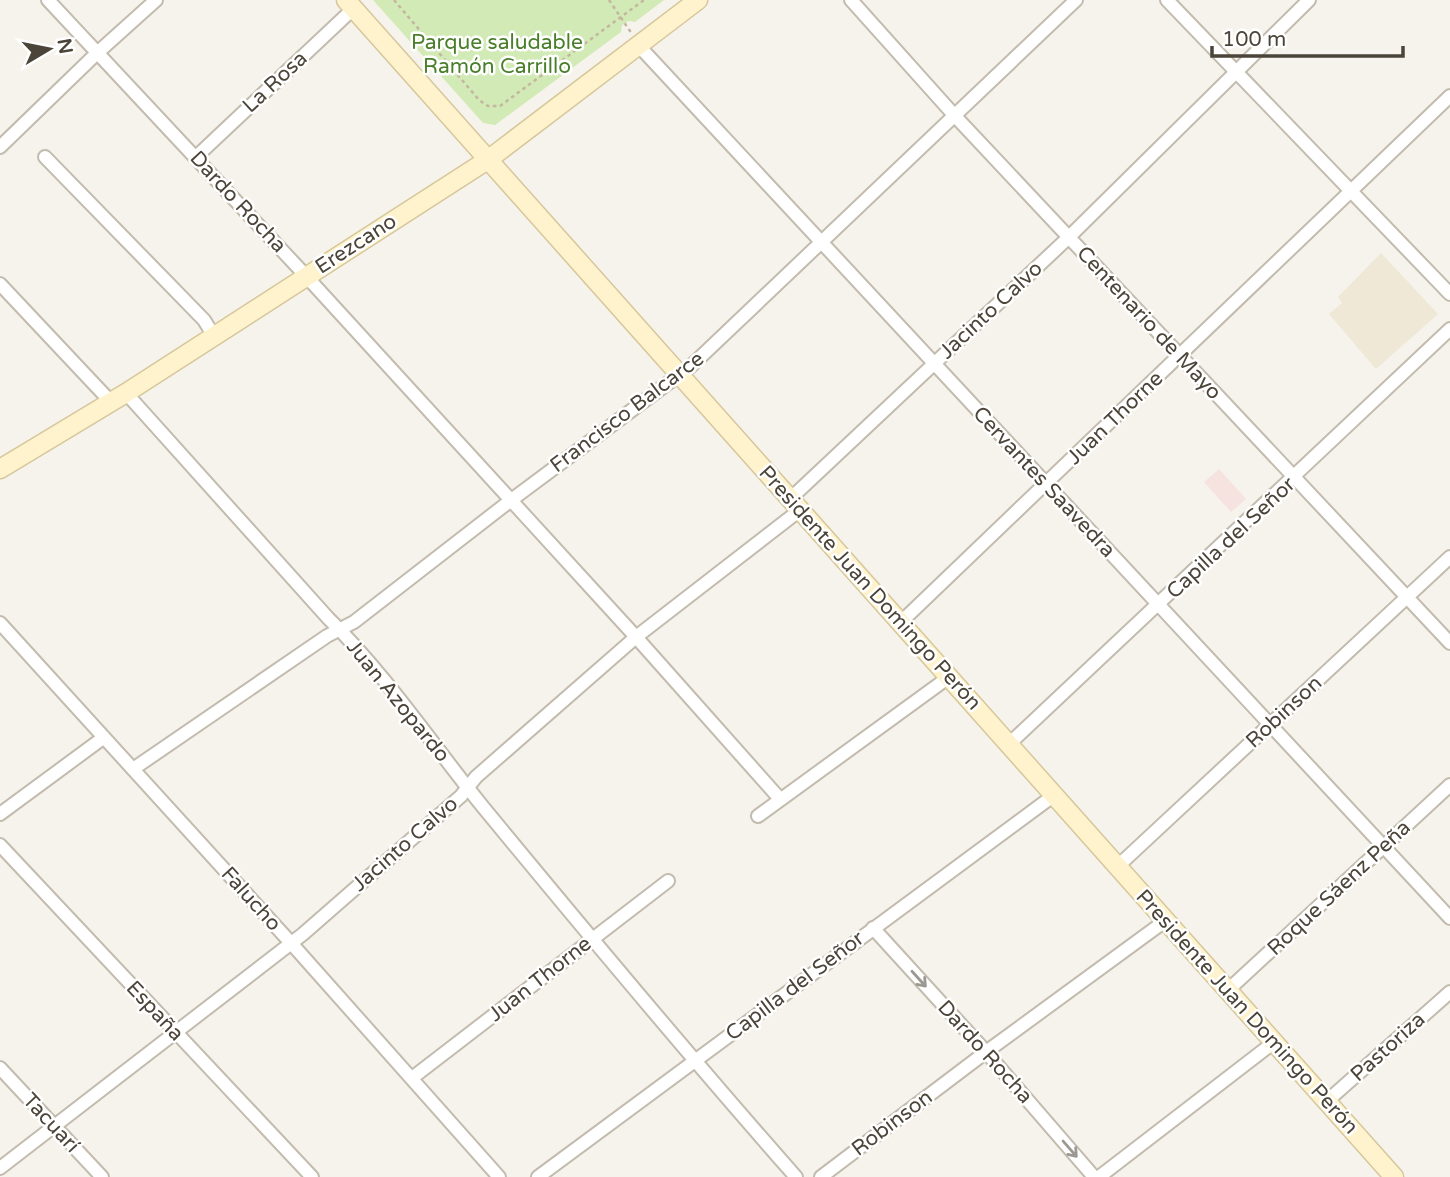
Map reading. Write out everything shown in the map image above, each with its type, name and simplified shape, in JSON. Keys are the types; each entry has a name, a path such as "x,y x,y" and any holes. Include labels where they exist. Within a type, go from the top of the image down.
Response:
{"street":[{"name":"Dardo Rocha","path":"48,0 306,276 780,799"},
{"path":"0,147 156,0"},
{"name":"Erezcano","path":"0,469 119,397 488,159 698,0"},
{"name":"Centenario de Mayo","path":"851,0 954,115 1450,643"},
{"name":"Francisco Balcarce","path":"133,769 327,636 354,622 510,501 680,375 1076,0"},
{"path":"1167,0 1450,294"},
{"name":"Jacinto Calvo","path":"0,1168 291,943 467,788 476,776 795,504 933,364 1069,237 1309,0"},
{"name":"La Rosa","path":"196,157 350,4"},
{"name":"Presidente Juan Domingo Perón","path":"350,4 1394,1177"},
{"name":"Cervantes Saavedra","path":"639,46 1450,918"},
{"name":"Juan Thorne","path":"900,622 1450,96"},
{"path":"45,157 204,320 214,336"},
{"name":"Juan Azopardo","path":"0,284 119,397 352,641 467,788 591,939 796,1177"},
{"name":"Capilla del Señor","path":"1009,744 1450,329"},
{"name":"Robinson","path":"1118,866 1450,557"},
{"name":"Falucho","path":"0,623 499,1177"},
{"path":"758,816 949,677"},
{"path":"0,814 103,738"},
{"name":"Roque Sáenz Peña","path":"1227,991 1450,785"},
{"name":"Capilla del Señor","path":"538,1177 1053,796"},
{"name":"España","path":"0,845 312,1177"},
{"name":"Juan Thorne","path":"412,1078 668,881"},
{"name":"Robinson","path":"821,1177 1165,921"},
{"name":"Dardo Rocha","path":"873,928 1097,1177"},
{"name":"Pastoriza","path":"1326,1102 1450,992"},
{"path":"1097,1177 1273,1043"},
{"name":"Tacuarí","path":"0,1068 102,1177"}],"path":[{"path":"394,0 479,100 488,106 500,106 513,98 644,0"},
{"path":"609,0 625,23"}],"shaded area":[{"path":"1381,253 1438,314 1376,369 1329,314 1342,303 1338,297"},
{"path":"1219,469 1246,499 1231,512 1204,482"}],"green space":[{"name":"Parque saludable Ramón Carrillo","path":"373,0 664,0 635,22 629,21 622,25 621,32 495,125 483,123"}]}
